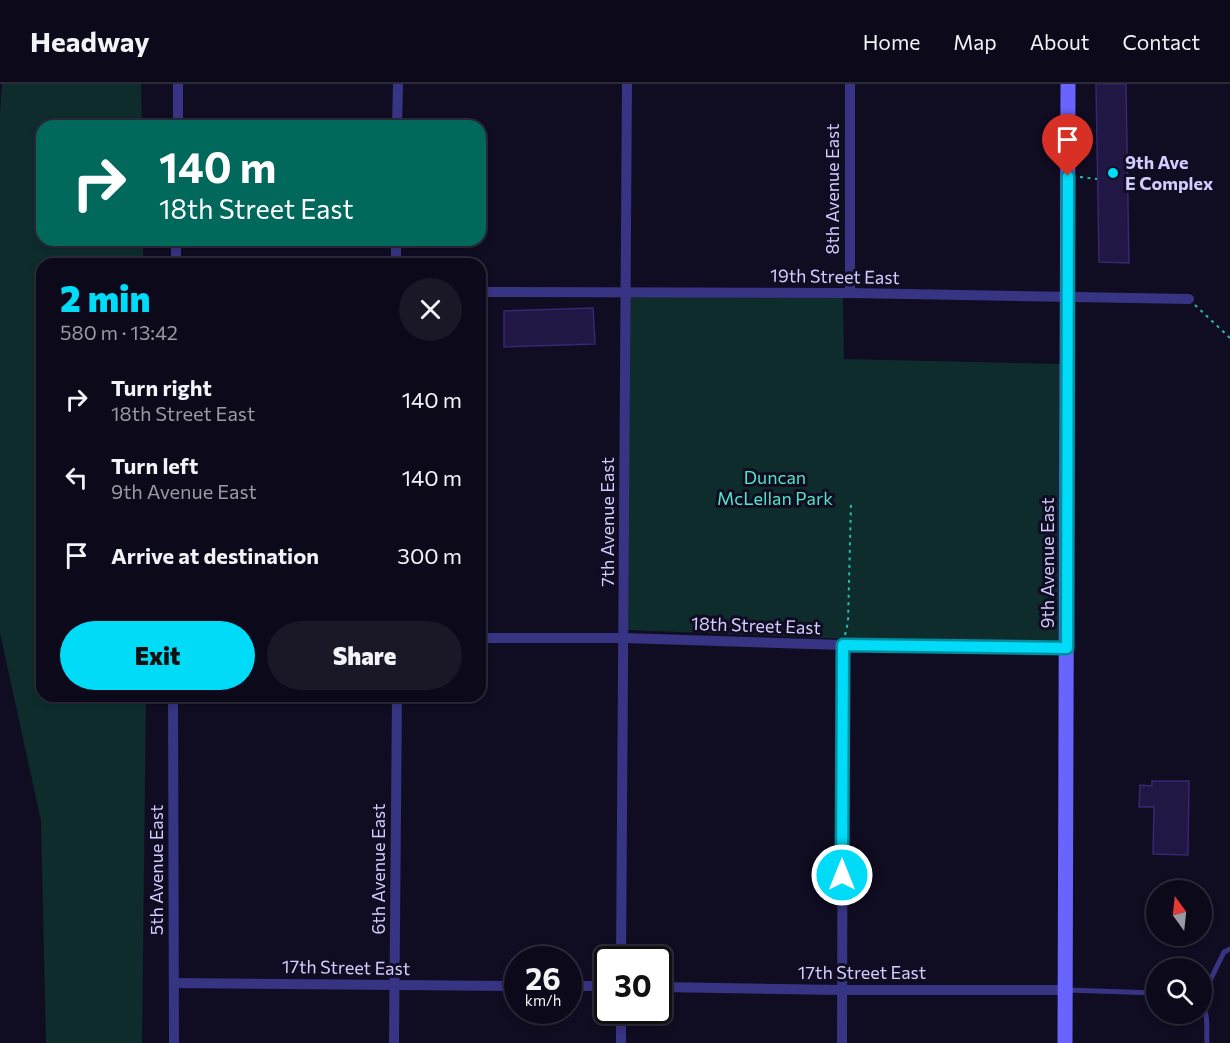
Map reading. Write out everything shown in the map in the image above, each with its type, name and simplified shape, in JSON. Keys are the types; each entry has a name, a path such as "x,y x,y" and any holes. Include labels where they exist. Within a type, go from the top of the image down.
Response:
{"street":[{"path":"178,84 178,120"},
{"path":"398,84 398,120"},
{"name":"7th Avenue East","path":"621,946 627,84"},
{"name":"8th Avenue East","path":"850,84 850,293"},
{"name":"9th Avenue East","path":"1065,1043 1068,84"},
{"name":"19th Street East","path":"486,292 850,293 1068,299 1189,299"},
{"name":"18th Street East","path":"486,638 624,638 843,645 1067,648"},
{"path":"842,1043 843,645"},
{"name":"5th Avenue East","path":"173,702 174,1043"},
{"name":"6th Avenue East","path":"394,1043 397,702"},
{"name":"17th Street East","path":"174,983 504,986"},
{"name":"17th Street East","path":"672,987 1065,990"},
{"path":"621,1024 621,1043"}],"lane":[{"path":"1212,977 1224,952 1230,949"},
{"path":"1065,990 1146,993"},
{"path":"1206,1024 1207,1043"}],"path":[{"path":"1068,176 1097,179"},
{"path":"1189,299 1230,338"},
{"path":"843,645 848,622 851,503"}],"green space":[{"path":"2,84 141,84 142,120 36,120 36,246 143,246 143,258 36,258 36,702 146,702 142,1043 46,1043 41,821 0,633 0,113"},
{"name":"Duncan McLellan Park","path":"630,296 843,298 844,359 1063,364 1063,643 848,639 628,630"}],"building":[{"name":"9th Ave E Complex","path":"1096,84 1126,84 1129,263 1099,262"},
{"path":"593,308 595,344 504,347 504,311"},
{"path":"1152,781 1189,781 1188,855 1153,854 1154,807 1139,807 1140,785 1152,786"}],"place":[{"name":"9th Ave E Complex","path":"1113,173"}],"route":[{"path":"842,875 843,645 1067,648 1068,176"}]}
